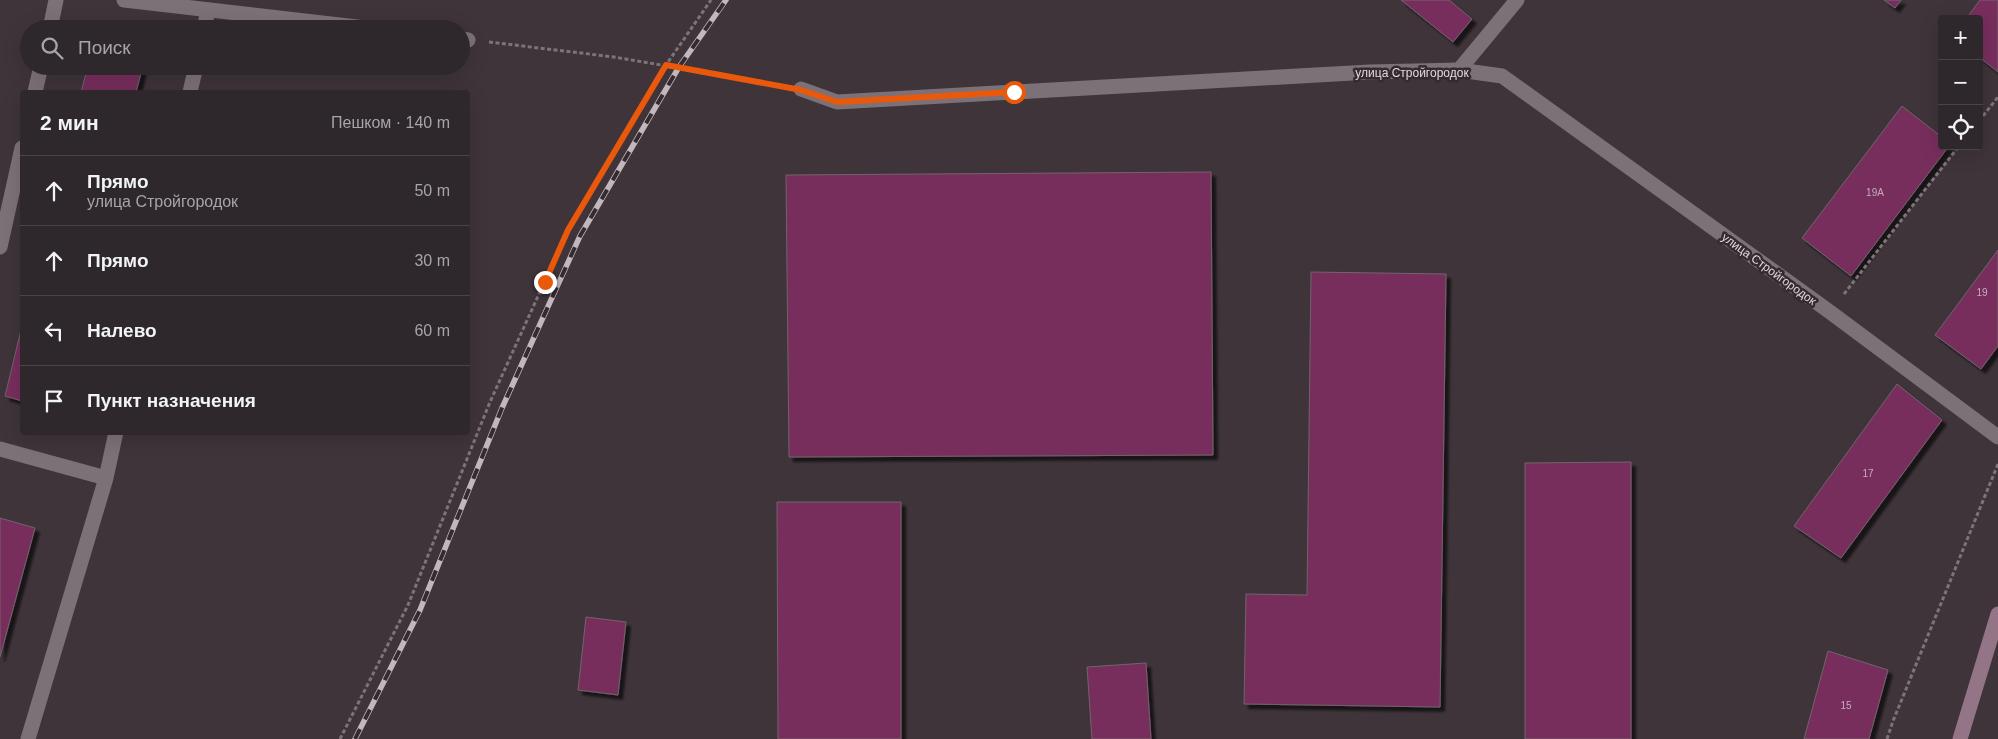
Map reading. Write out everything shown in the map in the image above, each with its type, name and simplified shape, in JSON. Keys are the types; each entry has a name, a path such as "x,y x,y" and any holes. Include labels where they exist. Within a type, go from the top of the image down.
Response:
{"main road":[{"path":"1960,739 1998,614"}],"street":[{"path":"52,20 56,0"},
{"path":"124,0 295,20"},
{"path":"1459,70 1517,0"},
{"path":"206,20 208,10"},
{"name":"улица Стройгородок","path":"801,90 837,102 1370,72 1459,70 1502,76 1830,312 1998,437"},
{"path":"35,90 39,75"},
{"path":"190,90 194,75"},
{"path":"0,248 20,157"},
{"path":"28,739 106,478 115,435"},
{"path":"0,450 106,478"}],"path":[{"path":"340,739 408,605 490,402 568,230 666,65 711,0"},
{"path":"470,40 614,57 801,90"},
{"path":"1983,116 1998,96"},
{"path":"1830,312 1956,150"},
{"path":"1887,739 1892,721 1998,464"}],"building":[{"path":"1401,0 1449,0 1472,19 1453,42"},
{"path":"1884,0 1901,0 1895,8"},
{"path":"1980,0 1998,0 1998,72 1983,60 1983,15 1969,15"},
{"path":"86,75 141,75 137,90 82,90"},
{"path":"1902,106 1938,134 1938,150 1946,150 1851,276 1802,238"},
{"path":"1211,172 1213,455 789,457 786,175"},
{"path":"1998,250 1998,346 1981,369 1935,335"},
{"path":"1311,272 1446,274 1440,707 1244,704 1246,594 1307,595"},
{"path":"20,334 20,400 5,396"},
{"path":"1897,384 1942,420 1841,558 1794,526"},
{"path":"1631,462 1631,739 1525,739 1525,463"},
{"path":"777,502 901,502 901,739 778,739"},
{"path":"0,518 35,528 0,657"},
{"path":"586,617 626,622 618,695 578,690"},
{"path":"1828,651 1888,670 1869,739 1804,739"},
{"path":"1146,663 1151,739 1092,739 1087,667"}],"railway":[{"path":"355,739 420,610 502,408 580,236 679,67 726,0"}],"route":[{"path":"545,282 568,230 666,65 801,90 837,102 1014,92"}]}
